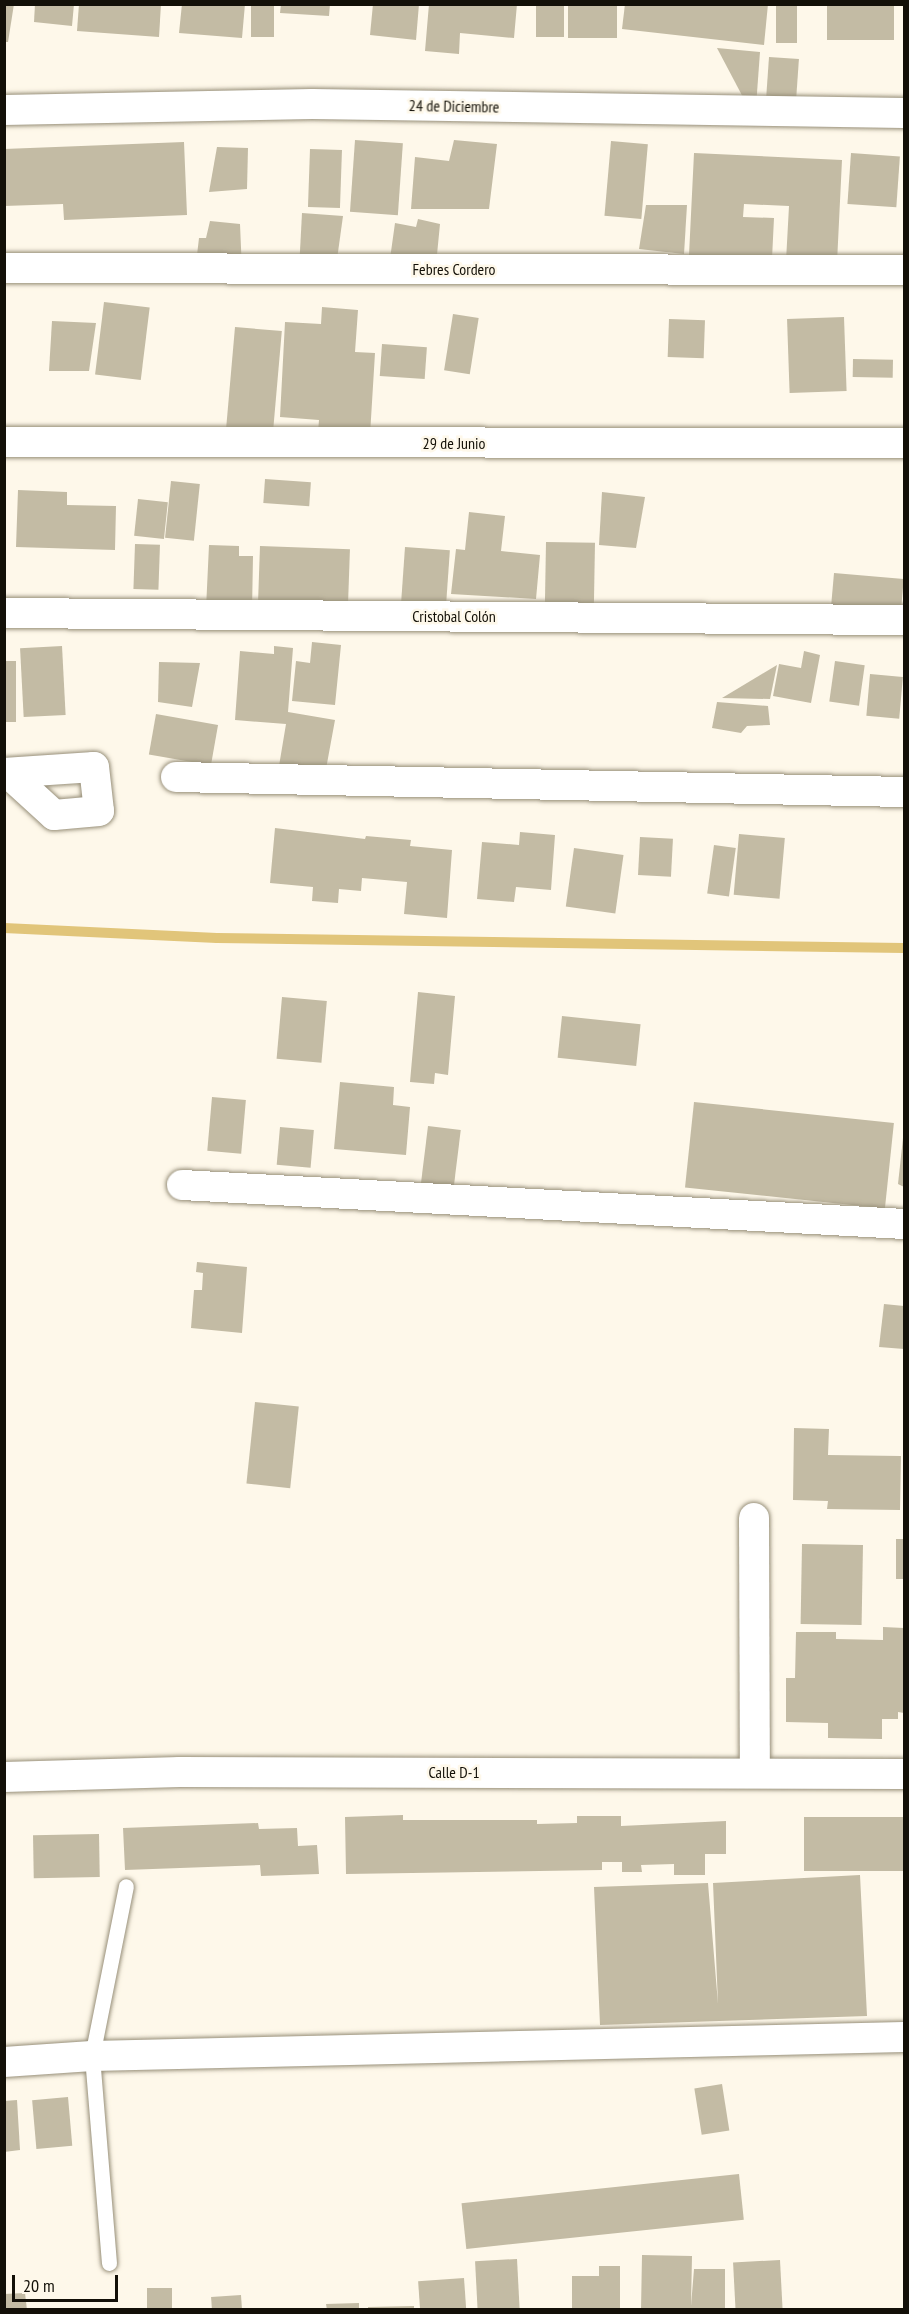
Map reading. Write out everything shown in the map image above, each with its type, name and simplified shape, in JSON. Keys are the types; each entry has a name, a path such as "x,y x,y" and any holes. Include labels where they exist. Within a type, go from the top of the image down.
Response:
{"street":[{"name":"24 de Diciembre","path":"4,110 312,104 904,113"},
{"name":"Febres Cordero","path":"4,268 904,270"},
{"name":"29 de Junio","path":"4,442 904,443"},
{"name":"Cristobal Colón","path":"4,613 904,620"},
{"path":"176,777 904,792"},
{"path":"182,1185 904,1224"},
{"path":"754,1518 755,1773"},
{"name":"Calle D-1","path":"4,1777 180,1772 904,1774"},
{"path":"4,2062 92,2056 904,2037"}],"lane":[{"path":"109,2264 92,2056 126,1886"}],"building":[{"path":"4,4 14,4 8,42 4,42"},
{"path":"35,4 74,4 72,26 34,22"},
{"path":"79,4 161,4 159,37 77,31"},
{"path":"182,4 245,4 242,38 179,33"},
{"path":"251,4 274,4 274,37 251,37"},
{"path":"281,4 330,4 329,16 280,13"},
{"path":"373,4 419,4 416,40 370,35"},
{"path":"429,4 517,4 514,38 460,33 459,54 425,51"},
{"path":"536,4 564,4 564,37 536,37"},
{"path":"568,4 617,4 617,38 568,38"},
{"path":"625,4 768,4 764,45 622,29"},
{"path":"776,4 797,4 797,43 776,43"},
{"path":"827,4 894,4 894,40 827,40"},
{"path":"717,48 760,52 755,120"},
{"path":"769,57 799,59 795,110 765,108"},
{"path":"355,140 403,143 398,215 350,212"},
{"path":"454,140 497,144 489,209 411,209 415,157 449,161"},
{"path":"611,141 648,144 641,219 604,216"},
{"path":"184,142 187,215 64,220 63,204 4,206 4,149"},
{"path":"217,147 248,148 247,189 209,192"},
{"path":"310,149 342,150 340,208 308,207"},
{"path":"694,153 842,160 837,263 786,261 789,206 744,204 743,217 774,218 772,259 689,255"},
{"path":"851,153 900,156 896,207 847,204"},
{"path":"646,205 687,205 684,254 639,249"},
{"path":"302,213 343,216 335,274 299,270"},
{"path":"418,219 440,224 436,265 389,266 395,223 416,227"},
{"path":"210,221 240,224 242,271 197,255 199,238 206,238"},
{"path":"104,302 150,308 141,380 95,374"},
{"path":"322,307 358,310 355,352 375,353 370,435 318,432 319,420 280,417 285,322 321,324"},
{"path":"453,314 479,318 470,374 444,370"},
{"path":"844,317 847,391 790,393 787,319"},
{"path":"669,319 705,320 704,358 668,357"},
{"path":"52,321 96,323 89,371 49,371"},
{"path":"235,327 282,331 273,435 226,431"},
{"path":"382,344 427,347 425,379 380,376"},
{"path":"853,359 893,360 893,378 853,377"},
{"path":"265,479 311,482 309,506 263,503"},
{"path":"171,481 200,484 194,541 165,538"},
{"path":"18,490 67,492 67,505 116,506 115,550 16,547"},
{"path":"602,492 645,497 636,548 599,545"},
{"path":"138,499 168,502 164,539 134,536"},
{"path":"469,512 505,516 501,551 540,555 536,599 451,594 456,549 465,550"},
{"path":"546,542 595,543 594,605 545,604"},
{"path":"135,544 160,545 158,590 133,589"},
{"path":"209,545 239,546 239,556 253,556 252,611 206,609"},
{"path":"260,546 350,549 348,612 258,609"},
{"path":"405,547 450,550 446,612 401,609"},
{"path":"834,573 904,579 899,628 830,622"},
{"path":"312,642 341,645 335,705 292,701 296,661 310,663"},
{"path":"62,646 66,715 24,717 20,648"},
{"path":"274,646 293,648 288,712 335,720 324,780 278,772 286,724 235,720 240,651 274,654"},
{"path":"804,651 820,655 811,703 773,696 779,664 801,668"},
{"path":"4,661 16,661 16,722 4,722"},
{"path":"835,661 865,665 859,706 829,702"},
{"path":"159,662 200,663 192,707 158,702"},
{"path":"777,665 770,699 722,698"},
{"path":"870,674 903,677 899,719 866,716"},
{"path":"717,702 768,706 770,725 747,726 741,733 712,728"},
{"path":"156,714 218,725 211,765 149,754"},
{"path":"275,828 365,839 366,836 411,840 410,846 452,850 447,918 404,914 407,882 362,878 361,891 339,889 338,903 312,901 313,887 270,883"},
{"path":"520,832 555,835 551,890 516,887 514,902 477,899 482,842 519,845"},
{"path":"739,834 785,838 780,899 734,895"},
{"path":"640,837 673,839 671,877 638,875"},
{"path":"714,845 736,848 729,897 707,894"},
{"path":"574,848 624,855 615,913 566,906"},
{"path":"418,992 455,996 448,1075 435,1073 434,1084 410,1082"},
{"path":"282,997 327,1001 321,1063 277,1059"},
{"path":"562,1016 641,1024 636,1066 558,1058"},
{"path":"340,1082 394,1087 393,1105 410,1107 406,1155 334,1149"},
{"path":"212,1097 246,1100 241,1154 207,1151"},
{"path":"694,1102 894,1123 885,1209 685,1188"},
{"path":"428,1126 461,1130 453,1194 420,1190"},
{"path":"280,1127 314,1130 311,1168 277,1165"},
{"path":"904,1138 904,1187 898,1184"},
{"path":"197,1262 247,1267 242,1333 191,1328 194,1290 202,1290 203,1273 196,1272"},
{"path":"884,1304 904,1306 904,1349 879,1347"},
{"path":"255,1402 299,1407 290,1488 246,1484"},
{"path":"794,1428 829,1429 828,1455 901,1456 900,1510 827,1509 828,1501 793,1500"},
{"path":"896,1539 904,1539 904,1579 896,1579"},
{"path":"802,1544 863,1545 862,1625 801,1624"},
{"path":"883,1627 904,1628 904,1713 898,1712 898,1719 882,1719 882,1739 828,1738 828,1723 786,1722 786,1678 795,1678 796,1632 836,1632 836,1639 883,1640"},
{"path":"403,1815 403,1820 537,1820 537,1824 577,1823 577,1816 621,1816 621,1826 726,1821 726,1854 705,1854 705,1875 674,1875 674,1864 641,1865 642,1872 622,1872 622,1862 602,1862 602,1870 346,1874 345,1817"},
{"path":"804,1817 904,1817 904,1871 804,1871"},
{"path":"258,1823 259,1829 297,1828 298,1846 317,1845 319,1874 261,1876 260,1865 125,1870 123,1828"},
{"path":"99,1834 100,1877 34,1878 33,1835"},
{"path":"860,1875 867,2016 600,2025 594,1887 708,1883 718,2004 713,1883"},
{"path":"722,2084 729,2130 702,2135 694,2088"},
{"path":"68,2097 72,2146 36,2149 32,2100"},
{"path":"17,2100 20,2150 4,2152 4,2101"},
{"path":"739,2174 744,2220 466,2249 462,2203"},
{"path":"642,2255 692,2256 691,2306 694,2269 725,2269 725,2310 641,2310"},
{"path":"517,2259 520,2310 478,2310 475,2261"},
{"path":"780,2260 783,2310 736,2310 733,2262"},
{"path":"599,2266 620,2266 620,2310 572,2310 572,2276 599,2276"},
{"path":"464,2278 466,2310 420,2310 418,2281"},
{"path":"147,2288 172,2288 172,2310 147,2310"},
{"path":"25,2293 27,2310 4,2310 4,2294"},
{"path":"241,2295 242,2310 212,2310 211,2297"},
{"path":"359,2303 359,2310 327,2310 326,2304"},
{"path":"414,2306 414,2310 368,2310 368,2307"}],"waterway":[{"path":"4,928 217,938 904,948"}]}
